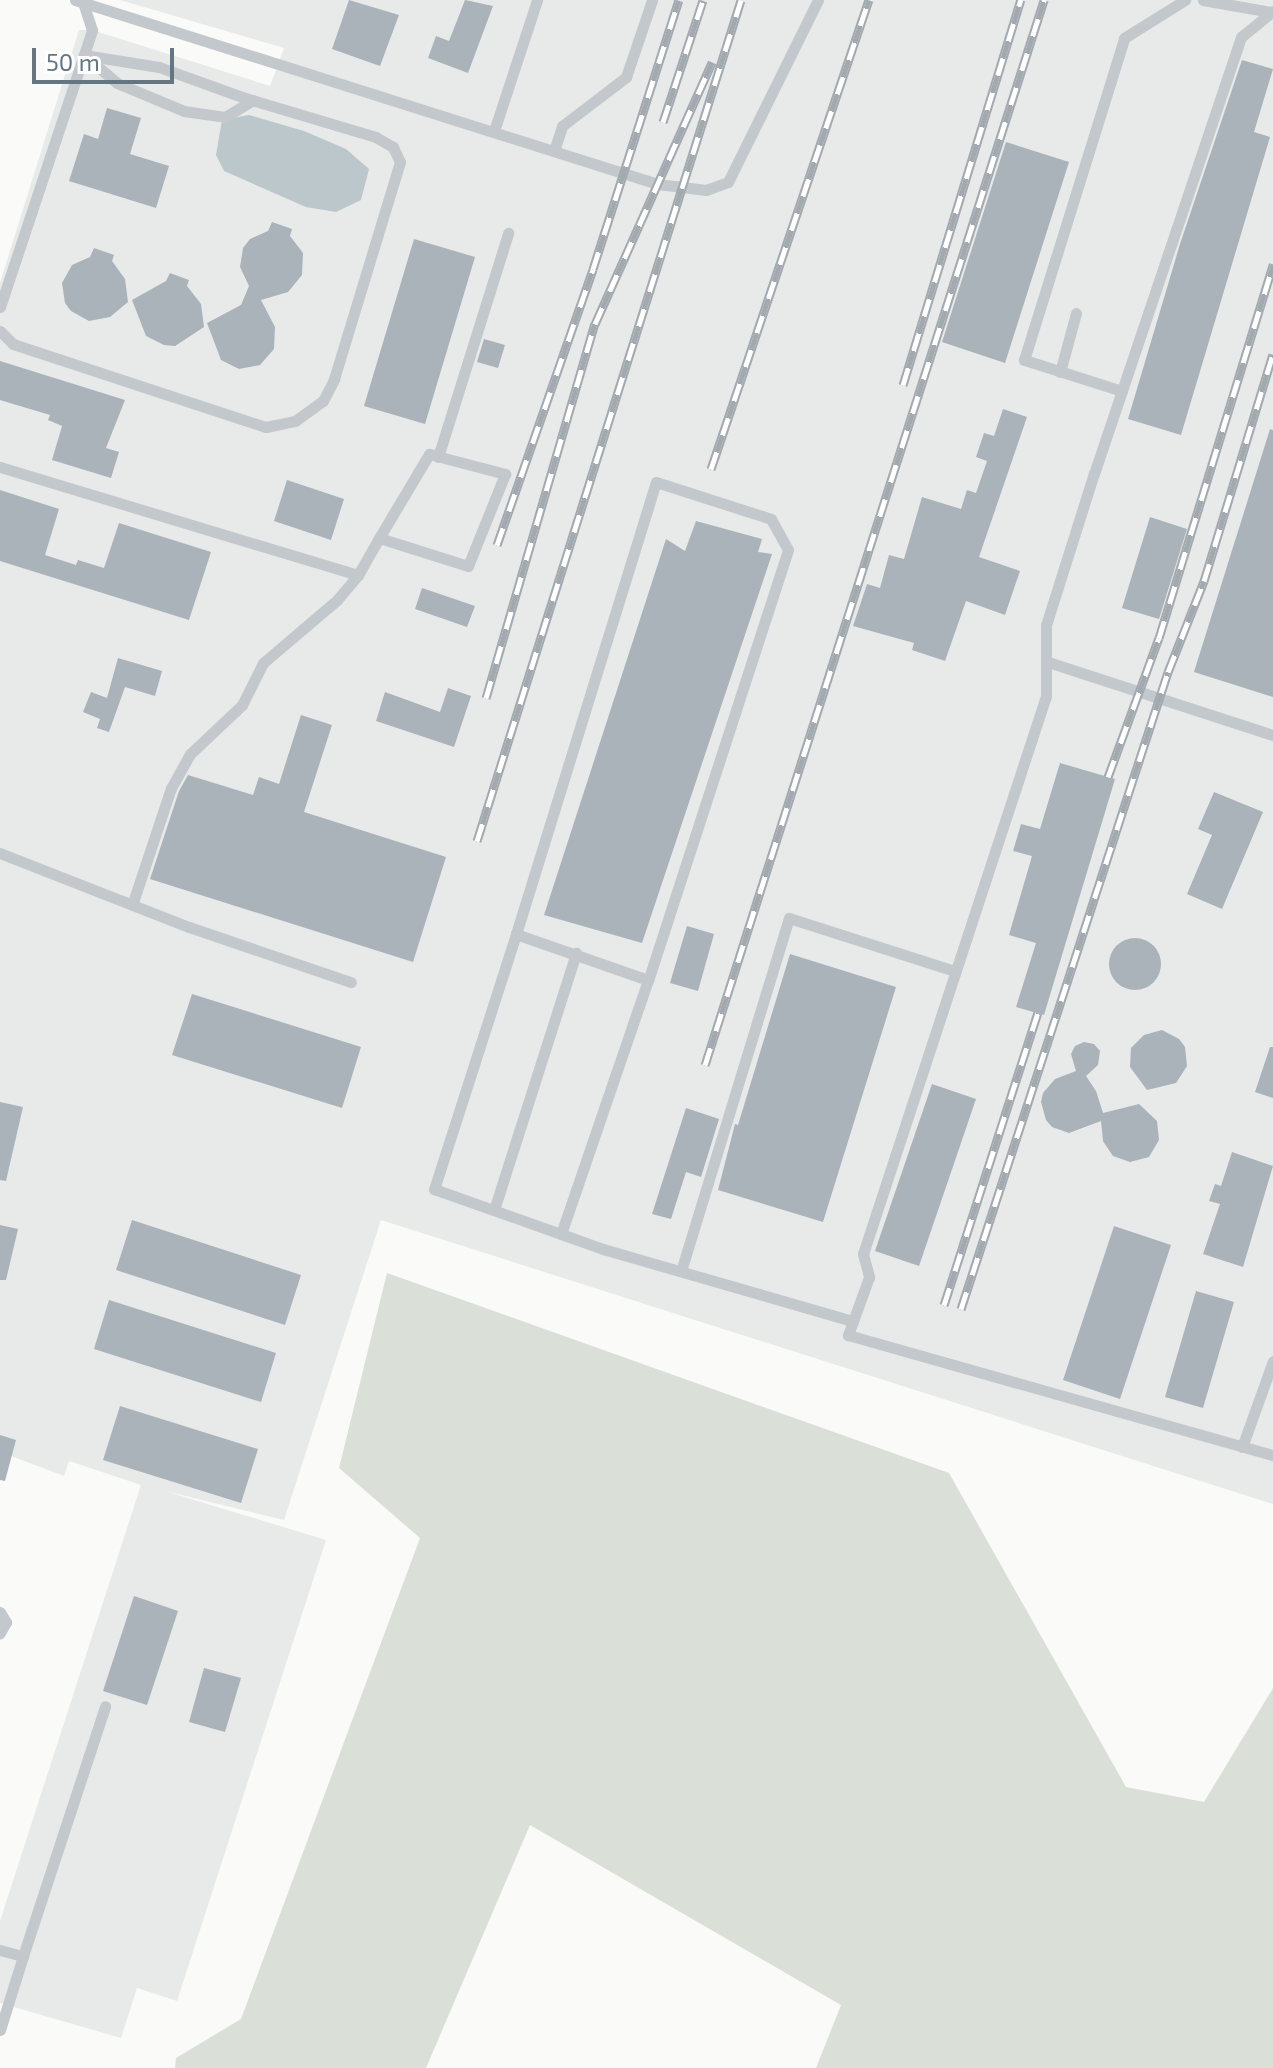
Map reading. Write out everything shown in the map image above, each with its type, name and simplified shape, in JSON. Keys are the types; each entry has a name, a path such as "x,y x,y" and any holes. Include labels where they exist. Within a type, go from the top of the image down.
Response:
{"lane":[{"path":"494,131 537,0"},
{"path":"554,151 562,126 626,77 652,0"},
{"path":"79,1 554,151 682,189 706,190 728,182 818,0"},
{"path":"1122,391 1024,360 1124,38 1185,0"},
{"path":"1203,0 1272,12"},
{"path":"0,307 92,30 79,1"},
{"path":"1272,12 1241,37 1046,625 1046,696 863,1254 869,1277 848,1335 1273,1455"},
{"path":"84,55 117,83 184,111 225,117 253,100"},
{"path":"0,331 13,344 266,427 295,421 323,401 334,379 400,162 393,147 376,137 253,100 159,67 84,55"},
{"path":"438,457 508,233"},
{"path":"1060,372 1076,313"},
{"path":"132,905 171,788 190,754 242,705 263,663 337,600 358,575 379,538 429,454 505,474 468,566 379,538"},
{"path":"0,467 358,575"},
{"path":"561,1234 648,980 788,550 771,519 656,482 434,1189 561,1234 853,1321"},
{"path":"1048,662 1273,735"},
{"path":"0,853 132,905 351,982"},
{"path":"681,1271 789,918 955,971"},
{"path":"516,934 648,980"},
{"path":"494,1210 576,953"},
{"path":"1242,1447 1273,1361"},
{"path":"0,1612 6,1622 0,1633"},
{"path":"0,2030 105,1706"},
{"path":"0,1950 23,1956"}],"shaded area":[{"path":"120,0 1273,0 1273,1504 381,1220 284,1520 165,1491 326,1540 177,2001 137,1988 121,2038 0,2003 0,1921 141,1485 69,1461 64,1476 11,1456 0,1435 0,283 79,30 92,30 270,86 284,48"},
{"path":"249,115 304,131 346,149 369,169 361,200 336,212 306,207 224,171 216,155 222,120"},
{"path":"387,1273 949,1473 1126,1787 1204,1802 1273,1688 1273,2068 816,2068 841,2005 530,1825 426,2068 175,2068 176,2058 241,2019 420,1538 339,1468"}],"building":[{"path":"349,0 399,15 380,66 332,49"},
{"path":"465,0 493,6 468,73 428,58 436,36 449,41"},
{"path":"1242,60 1273,69 1254,132 1270,137 1181,435 1128,419 1180,244"},
{"path":"107,108 141,118 130,154 169,166 156,208 69,181 84,134 98,139"},
{"path":"1006,142 1069,162 1005,363 942,342"},
{"path":"272,222 292,229 290,236 303,253 302,275 288,292 261,300 275,327 274,349 260,365 239,369 221,360 207,323 241,305 249,286 240,267 243,248 250,239 268,231"},
{"path":"414,239 475,257 425,424 364,406"},
{"path":"94,248 114,255 112,261 125,279 128,302 110,317 89,321 71,311 65,303 62,283 72,265 90,257"},
{"path":"170,273 189,280 187,286 201,304 204,327 175,346 164,345 146,336 132,300 166,281"},
{"path":"484,339 505,345 498,368 477,362"},
{"path":"0,361 125,400 106,448 119,452 111,478 52,460 62,426 48,420 50,415 0,400"},
{"path":"1003,409 1027,417 979,557 1020,571 1005,615 966,601 945,661 912,650 914,643 853,626 867,584 880,588 889,555 904,559 922,497 961,509 967,490 976,493 987,461 976,457 984,433 994,436"},
{"path":"1270,429 1273,430 1273,697 1194,672"},
{"path":"287,480 344,499 331,540 274,521"},
{"path":"0,490 59,509 45,555 76,565 78,560 104,568 119,523 211,552 189,620 0,561"},
{"path":"1150,517 1187,529 1159,619 1122,608"},
{"path":"696,521 762,539 758,552 772,554 642,943 544,915 666,539 685,551"},
{"path":"422,588 475,606 467,627 415,609"},
{"path":"118,658 162,671 155,696 125,687 109,732 97,728 100,719 83,712 91,692 107,698"},
{"path":"448,688 471,696 454,747 376,721 385,692 440,712"},
{"path":"301,715 332,725 304,812 446,857 413,962 150,879 179,791 188,775 253,795 259,777 279,784"},
{"path":"1060,763 1115,779 1044,1015 1016,1007 1036,943 1009,935 1032,856 1013,851 1021,824 1040,829"},
{"path":"1214,792 1263,812 1222,909 1187,894 1212,835 1198,829"},
{"path":"687,926 714,934 698,991 670,983"},
{"path":"1135,938 1153,946 1161,964 1153,982 1135,990 1117,982 1109,964 1117,946"},
{"path":"790,954 896,987 823,1222 718,1190 735,1124 738,1125"},
{"path":"192,994 361,1047 342,1108 172,1055"},
{"path":"1162,1030 1179,1039 1185,1047 1187,1066 1176,1083 1147,1090 1130,1067 1131,1048 1144,1035"},
{"path":"1084,1042 1094,1044 1100,1051 1098,1065 1086,1076 1096,1091 1103,1113 1139,1104 1157,1121 1159,1140 1149,1157 1130,1162 1113,1156 1103,1141 1101,1121 1069,1133 1052,1127 1046,1120 1041,1102 1043,1093 1055,1079 1076,1071 1071,1054 1075,1046"},
{"path":"1270,1047 1273,1047 1273,1098 1255,1092"},
{"path":"932,1084 976,1099 919,1266 875,1251"},
{"path":"0,1102 23,1107 6,1181 0,1180"},
{"path":"686,1108 719,1119 701,1177 686,1172 671,1219 652,1214"},
{"path":"1232,1152 1273,1166 1243,1267 1203,1254 1220,1204 1209,1201 1215,1184 1221,1186"},
{"path":"132,1220 301,1275 285,1325 116,1270"},
{"path":"0,1225 18,1229 6,1280 0,1280"},
{"path":"1114,1226 1171,1245 1120,1399 1063,1380"},
{"path":"1196,1291 1234,1302 1203,1408 1165,1397"},
{"path":"109,1300 276,1353 261,1402 94,1349"},
{"path":"120,1406 258,1449 241,1503 103,1460"},
{"path":"0,1435 16,1440 5,1481 0,1480"},
{"path":"134,1596 178,1611 147,1705 103,1691"},
{"path":"204,1668 241,1678 225,1732 189,1722"}],"railway":[{"path":"497,545 593,269 679,0"},
{"path":"663,122 703,0"},
{"path":"477,841 741,0"},
{"path":"711,469 869,0"},
{"path":"903,385 1021,0"},
{"path":"705,1065 1044,0"},
{"path":"486,698 595,324 712,62"},
{"path":"1108,777 1159,638 1273,264"},
{"path":"961,1309 1168,672 1204,581 1273,354"},
{"path":"944,1305 1038,1013"}]}
